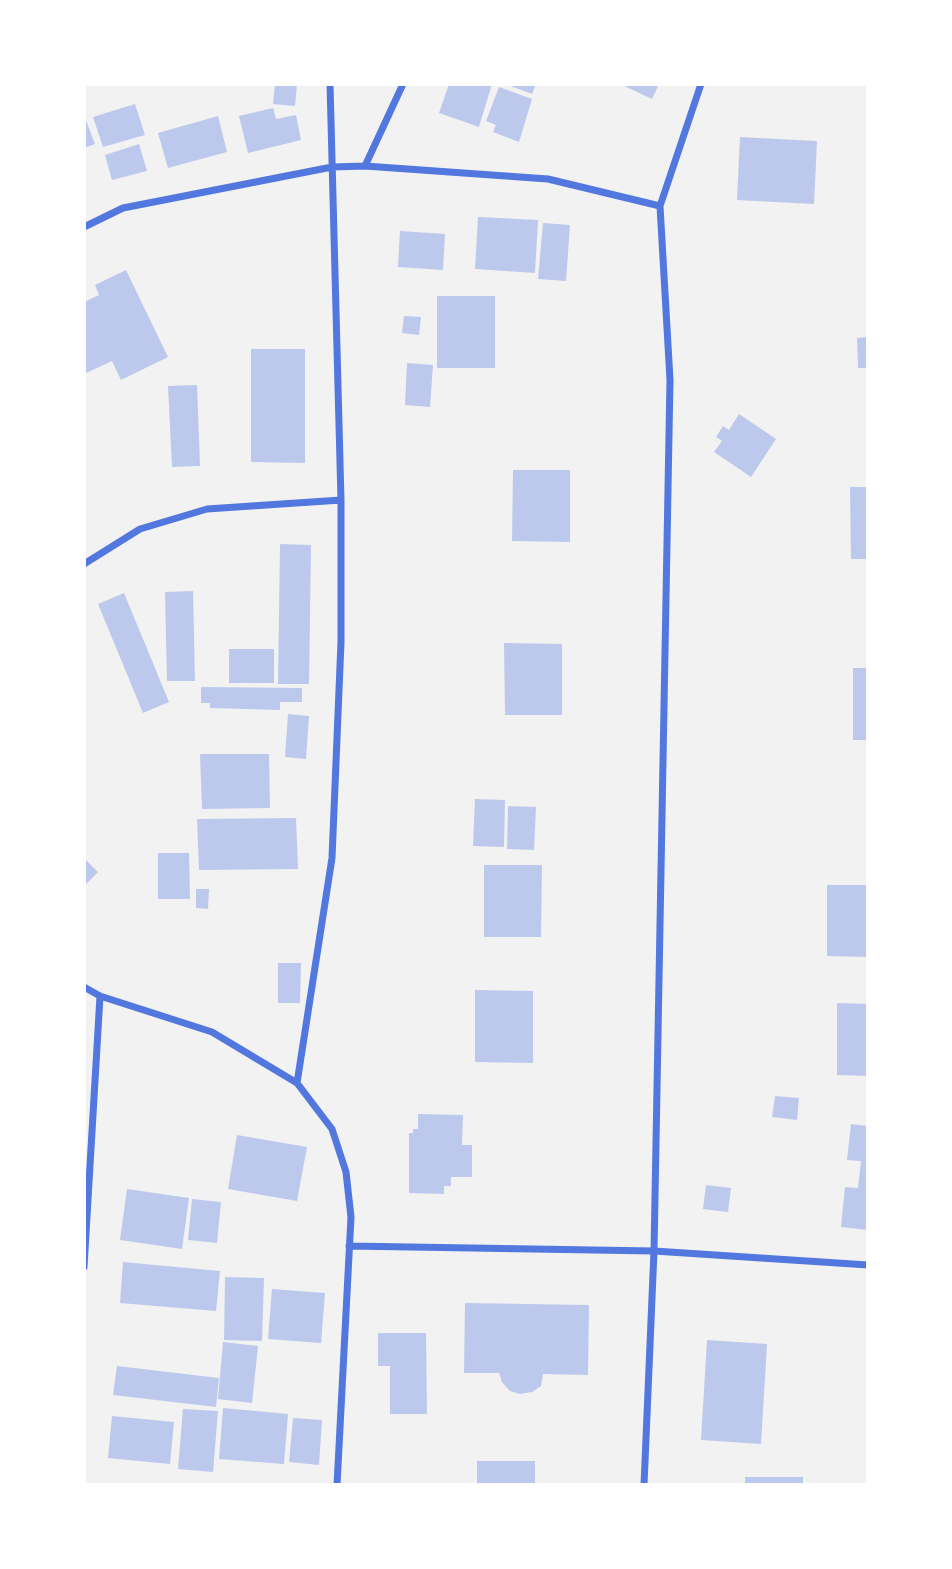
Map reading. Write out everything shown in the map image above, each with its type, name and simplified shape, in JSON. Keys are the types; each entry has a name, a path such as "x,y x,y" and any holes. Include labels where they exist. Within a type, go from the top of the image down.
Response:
{"street":[{"path":"297,1083 332,858 341,642 341,500 330,84"},
{"path":"365,166 403,84"},
{"path":"644,1485 654,1251 670,380 660,206 701,84"},
{"path":"84,227 123,208 332,167 365,166 548,179 660,206"},
{"path":"84,564 140,530 207,509 341,500"},
{"path":"84,987 100,996 212,1032 297,1083 332,1129 346,1172 351,1217 337,1485"},
{"path":"84,1267 100,996"},
{"path":"349,1246 654,1251 868,1265"}],"building":[{"path":"275,84 297,84 295,106 273,104"},
{"path":"449,84 492,84 479,127 439,113"},
{"path":"505,84 536,84 532,94"},
{"path":"620,84 659,84 652,99"},
{"path":"499,87 532,99 519,142 493,132 496,125 486,121"},
{"path":"135,104 145,135 103,147 93,117"},
{"path":"273,108 276,119 296,115 301,140 248,153 239,116"},
{"path":"84,115 95,144 84,148"},
{"path":"218,116 227,152 168,168 158,133"},
{"path":"740,137 817,141 814,204 737,200"},
{"path":"139,144 147,171 112,180 105,155"},
{"path":"478,217 538,220 535,273 475,269"},
{"path":"543,223 570,225 566,281 538,279"},
{"path":"400,231 445,234 443,270 398,267"},
{"path":"126,270 168,357 121,380 112,361 84,374 84,302 99,295 95,285"},
{"path":"437,296 495,296 495,368 437,368"},
{"path":"404,316 421,317 419,335 402,333"},
{"path":"868,337 868,368 858,368 857,338"},
{"path":"251,349 305,349 305,463 251,462"},
{"path":"407,363 433,365 430,407 405,405"},
{"path":"197,385 200,466 172,467 168,386"},
{"path":"739,414 776,439 751,477 714,452 722,441 716,437 723,426 729,430"},
{"path":"513,470 570,470 570,542 512,541"},
{"path":"850,487 868,487 868,559 851,559"},
{"path":"280,544 311,545 309,684 278,684"},
{"path":"193,591 195,681 167,681 165,592"},
{"path":"124,593 169,702 143,713 98,604"},
{"path":"504,643 562,644 562,715 505,715"},
{"path":"229,649 274,649 274,683 229,683"},
{"path":"853,668 868,668 868,740 853,740"},
{"path":"201,687 302,688 302,702 280,702 280,710 210,708 210,703 201,703"},
{"path":"288,714 309,716 306,759 285,757"},
{"path":"200,754 269,754 270,808 202,809"},
{"path":"475,799 505,800 504,847 473,846"},
{"path":"508,806 536,807 534,850 507,849"},
{"path":"296,818 298,869 199,870 197,819"},
{"path":"158,853 189,853 190,899 158,899"},
{"path":"84,858 98,872 84,886"},
{"path":"484,865 542,865 541,937 484,937"},
{"path":"827,885 868,885 868,957 827,956"},
{"path":"196,889 209,889 208,909 196,908"},
{"path":"278,963 301,963 300,1003 278,1003"},
{"path":"475,990 533,991 533,1063 475,1062"},
{"path":"837,1003 868,1004 868,1076 837,1075"},
{"path":"775,1096 799,1098 797,1120 772,1117"},
{"path":"418,1114 463,1115 462,1145 472,1145 472,1177 451,1177 451,1186 444,1186 444,1194 409,1193 409,1133 418,1129"},
{"path":"851,1124 868,1126 868,1230 841,1227 845,1187 858,1188 861,1161 847,1160"},
{"path":"237,1135 307,1147 297,1201 228,1189"},
{"path":"706,1185 731,1188 728,1212 703,1209"},
{"path":"127,1189 189,1198 182,1249 120,1240"},
{"path":"192,1199 221,1202 217,1243 188,1240"},
{"path":"123,1262 220,1271 216,1311 120,1303"},
{"path":"225,1277 264,1278 262,1341 224,1340"},
{"path":"272,1289 325,1293 321,1343 268,1339"},
{"path":"465,1303 589,1305 588,1375 543,1374 541,1386 532,1392 520,1394 510,1391 502,1382 499,1373 464,1373"},
{"path":"378,1333 426,1333 427,1414 390,1414 390,1366 378,1366"},
{"path":"707,1340 767,1344 761,1444 701,1440"},
{"path":"223,1342 258,1346 252,1403 218,1399"},
{"path":"117,1366 219,1378 216,1407 113,1395"},
{"path":"223,1408 288,1414 284,1464 219,1459"},
{"path":"183,1409 218,1411 213,1472 178,1469"},
{"path":"112,1416 174,1422 170,1464 108,1458"},
{"path":"293,1418 322,1420 319,1465 289,1462"},
{"path":"477,1461 535,1461 535,1485 477,1485"},
{"path":"745,1477 803,1477 803,1485 745,1485"}]}
